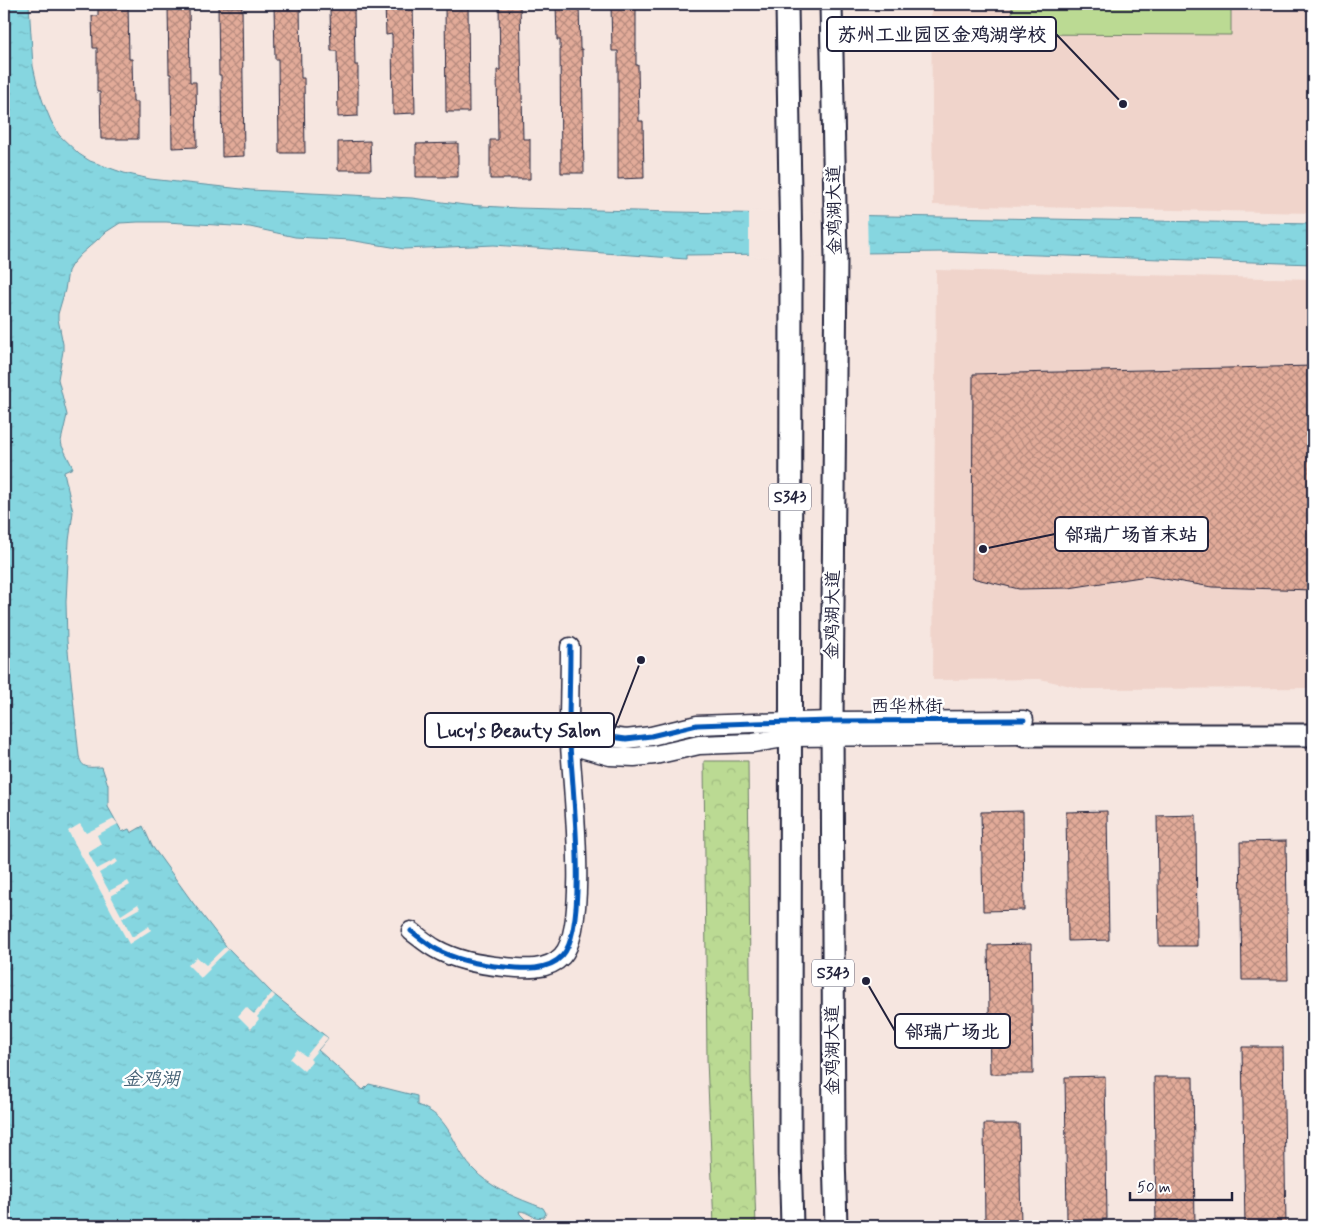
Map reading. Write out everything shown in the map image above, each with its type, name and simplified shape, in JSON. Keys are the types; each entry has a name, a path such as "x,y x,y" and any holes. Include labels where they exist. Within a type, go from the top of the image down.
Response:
{"main road":[{"name":"S343","path":"787,4 791,257 790,1152 792,1226"},
{"name":"金鸡湖大道","path":"831,4 836,258 832,728 836,1226"},
{"name":"西华林街","path":"1024,728 1313,720"},
{"name":"西华林街","path":"1024,728 1313,735"}],"street":[{"path":"411,931 435,949 456,959 480,964 511,968 541,967 554,963 564,954 571,938 578,875 569,726 570,647"},
{"path":"569,726 604,736 626,738 651,736 697,725 790,729"},
{"name":"西华林街","path":"790,729 1024,728"},
{"path":"570,745 610,756 634,757 655,755 698,745 753,743 790,729"}],"shaded area":[{"path":"931,4 1313,4 1313,213 933,205"},
{"path":"936,270 1313,279 1313,688 1084,689 1040,679 933,680"}],"green space":[{"path":"1012,4 1231,4 1231,35 1012,34"},
{"path":"704,761 748,761 751,1078 756,1226 714,1226 707,1060"}],"water":[{"name":"金鸡湖","path":"4,4 29,4 33,66 37,84 51,121 59,135 79,154 90,161 124,173 150,179 251,190 412,198 465,205 517,208 1313,224 1313,264 947,252 686,255 686,259 494,245 404,249 349,240 295,237 250,227 166,222 120,223 106,232 72,264 68,271 58,314 63,351 58,379 67,415 61,441 73,468 64,472 73,512 69,541 66,602 67,641 80,760 87,767 102,767 108,785 108,807 122,832 129,829 131,833 143,826 152,846 226,946 272,993 328,1038 318,1050 363,1090 369,1084 417,1096 417,1105 429,1110 444,1124 465,1159 479,1175 505,1192 543,1208 546,1213 544,1217 540,1218 519,1211 532,1226 4,1226"}],"pier":[{"path":"749,211 867,213 868,256 749,257"},
{"path":"114,819 118,824 97,835 101,844 88,852 97,869 116,859 118,862 99,873 109,891 128,881 130,885 111,896 121,915 138,904 140,908 122,918 132,937 149,926 151,930 129,944 68,831 80,824 86,833"},
{"path":"226,946 229,949 201,978 188,965 197,957 206,965"},
{"path":"272,993 275,996 257,1017 259,1019 251,1029 238,1016 246,1007 254,1014"},
{"path":"323,1035 328,1038 310,1059 312,1061 304,1071 290,1059 297,1050 306,1056"}],"building":[{"path":"98,4 128,4 129,59 132,59 133,102 138,102 138,139 101,139 100,92 97,92 97,48 93,48 92,16 98,16"},
{"path":"189,4 190,82 196,82 197,147 172,148 168,5"},
{"path":"274,4 300,4 301,78 304,78 305,153 279,153 278,59 275,59"},
{"path":"385,4 413,4 415,113 393,114 392,34 386,35"},
{"path":"445,4 468,4 469,112 446,112"},
{"path":"499,4 520,4 523,139 530,139 530,179 490,179 490,140 498,140 497,70 500,70"},
{"path":"556,4 579,4 580,49 582,49 584,173 561,173 560,40 557,40"},
{"path":"611,4 636,4 636,65 638,65 639,121 643,121 644,178 618,179 618,51 612,51"},
{"path":"218,7 242,7 244,156 222,157"},
{"path":"330,9 354,9 355,65 358,65 358,116 338,117 337,51 331,51"},
{"path":"370,141 371,170 338,170 338,142"},
{"path":"458,143 458,177 416,177 416,144"},
{"path":"1313,366 1313,590 1212,587 1147,576 1069,588 1019,589 972,578 973,374"},
{"path":"1023,811 1024,910 983,911 981,812"},
{"path":"1107,811 1109,940 1068,941 1066,812"},
{"path":"1196,815 1197,946 1159,946 1157,816"},
{"path":"1286,841 1288,980 1242,980 1240,842"},
{"path":"1031,944 1033,1074 990,1074 988,945"},
{"path":"1242,1047 1283,1047 1286,1226 1245,1226"},
{"path":"1105,1076 1107,1219 1067,1220 1065,1077"},
{"path":"1154,1077 1193,1077 1195,1226 1156,1226"},
{"path":"984,1124 1019,1124 1021,1226 985,1226"}],"cycle path":[{"path":"411,931 429,945 444,953 478,964 512,968 535,968 550,964 562,956 571,939 577,882 577,847 569,727 570,647"},
{"path":"569,726 604,736 626,739 651,736 697,725 832,721 1024,720"}],"place":[{"name":"苏州工业园区金鸡湖学校","path":"1123,104"},
{"name":"邻瑞广场首末站","path":"983,549"},
{"name":"Lucy's Beauty Salon","path":"641,660"},
{"name":"邻瑞广场北","path":"866,981"}]}
